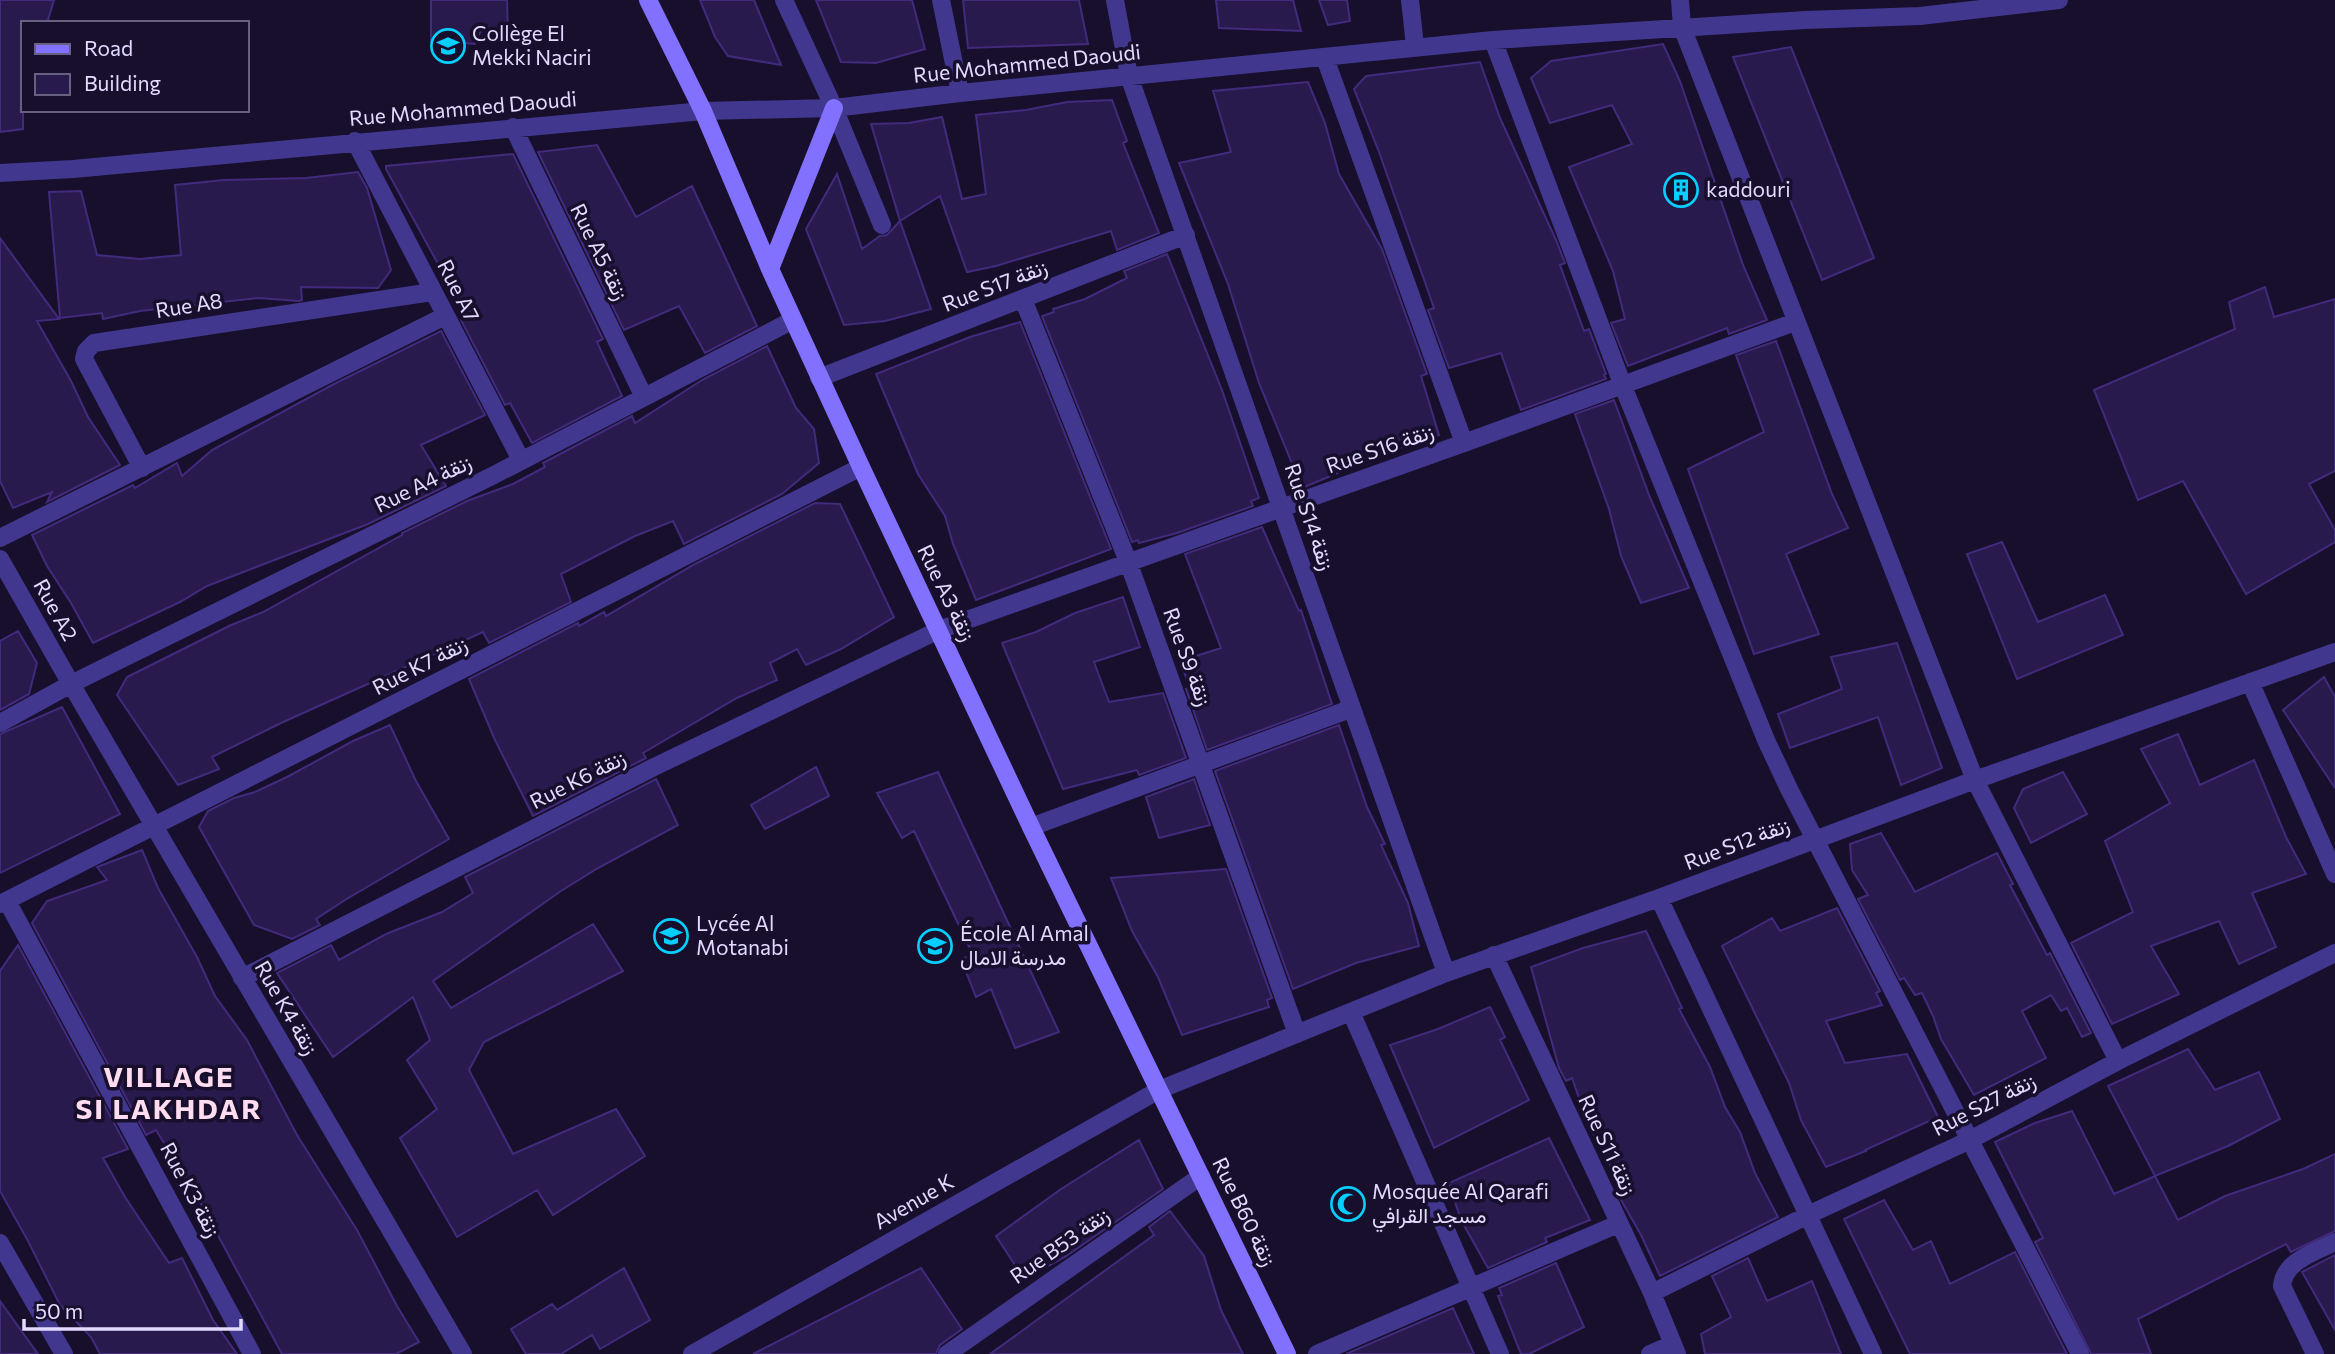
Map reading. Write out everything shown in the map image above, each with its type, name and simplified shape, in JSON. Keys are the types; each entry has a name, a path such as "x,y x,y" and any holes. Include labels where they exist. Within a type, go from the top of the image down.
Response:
{"street":[{"name":"Rue A3 زنقة","path":"648,0 703,111 819,378 1031,827 1159,1090"},
{"path":"784,0 834,108 882,225"},
{"path":"941,0 960,93"},
{"name":"Rue S14 زنقة","path":"1115,0 1129,76 1350,709 1446,973"},
{"path":"1410,0 1415,46"},
{"path":"1680,0 1682,27 1975,780 2118,1061"},
{"name":"Rue Mohammed Daoudi","path":"0,173 73,169 703,111 834,108 960,93 1325,58 1415,46 1682,27 1920,16 2000,3 2059,0"},
{"path":"1493,40 1623,386 1766,740 2080,1354"},
{"path":"1325,58 1464,443"},
{"path":"770,269 834,108"},
{"name":"Rue A5 زنقة","path":"513,127 644,397"},
{"name":"Rue A7","path":"355,141 522,460"},
{"name":"Rue S17 زنقة","path":"819,378 1186,235"},
{"name":"Rue A8","path":"142,468 85,359 86,351 94,343 432,292"},
{"name":"Rue S9 زنقة","path":"1023,299 1129,564 1297,1034"},
{"path":"0,538 445,316"},
{"name":"Rue A4 زنقة","path":"0,723 71,684 522,460 793,320"},
{"name":"Rue S16 زنقة","path":"939,630 1129,564 1796,322"},
{"name":"Rue K7 زنقة","path":"3,902 861,467"},
{"name":"Rue A2","path":"0,559 71,684"},
{"name":"Rue K6 زنقة","path":"242,978 642,773 939,630"},
{"name":"Rue S12 زنقة","path":"1159,1090 1494,955 1659,898 1975,780 2335,652"},
{"path":"2250,682 2335,874"},
{"name":"Rue K4 زنقة","path":"71,684 463,1354"},
{"path":"1031,827 1350,709"},
{"path":"1659,898 1873,1354"},
{"name":"Rue K3 زنقة","path":"3,902 252,1354"},
{"name":"Rue S27 زنقة","path":"1652,1293 1808,1215 1970,1140 2118,1061 2335,953"},
{"name":"Rue S11 زنقة","path":"1494,955 1652,1293 1675,1349"},
{"path":"1351,1012 1500,1354"},
{"name":"Rue B60 زنقة","path":"1159,1090 1287,1354"},
{"name":"Avenue K","path":"692,1354 1159,1090"},
{"name":"Rue B53 زنقة","path":"947,1354 1201,1176"},
{"path":"1317,1354 1618,1224"},
{"path":"2315,1354 2283,1286 2283,1277 2289,1267 2335,1242"},
{"path":"0,1243 64,1354"},
{"path":"1650,1354 1675,1349"}],"building":[{"path":"0,0 54,0 48,21 21,21 23,129 0,132"},
{"path":"431,0 507,0 508,32 483,26 475,44 464,43 457,49 431,42"},
{"path":"700,0 754,0 781,65 728,56 715,37"},
{"path":"816,0 912,0 925,49 876,63 841,62"},
{"path":"963,0 1079,0 1088,44 968,48"},
{"path":"1216,0 1293,0 1301,31 1219,28"},
{"path":"1319,0 1347,0 1350,21 1328,25"},
{"path":"1663,44 1680,81 1743,265 1767,320 1729,334 1727,328 1628,366 1611,323 1625,319 1613,271 1569,167 1632,144 1612,105 1550,123 1531,78 1551,61"},
{"path":"1791,47 1874,258 1822,280 1733,57"},
{"path":"1480,62 1500,118 1565,263 1560,265 1584,331 1589,329 1606,374 1606,379 1521,410 1501,353 1449,368 1428,310 1434,308 1354,89 1366,76"},
{"path":"1308,82 1325,123 1339,174 1382,249 1427,374 1421,376 1439,435 1388,452 1302,488 1259,383 1228,284 1179,163 1231,152 1213,91"},
{"path":"1112,100 1127,141 1123,143 1159,233 1117,250 1111,231 996,266 967,272 940,196 900,221 871,124 909,123 942,117 962,199 986,194 976,115 1026,110 1067,102"},
{"path":"597,145 636,217 692,186 757,326 705,353 679,306 624,330 538,152"},
{"path":"513,154 603,339 597,342 622,396 532,443 510,403 505,405 461,320 465,318 443,273 386,169 386,166"},
{"path":"358,172 367,188 391,270 378,288 301,287 302,300 299,301 258,298 140,311 103,319 102,313 60,318 49,192 81,191 97,255 140,259 181,255 175,185 224,180 306,178"},
{"path":"837,174 862,249 880,236 887,235 900,221 931,309 885,321 844,325 806,229"},
{"path":"0,238 59,319 37,321 88,417 120,465 47,502 52,492 13,508 0,481"},
{"path":"1167,254 1222,390 1259,498 1251,501 1253,506 1177,533 1139,543 1138,540 1132,542 1042,316 1127,278 1124,271"},
{"path":"2265,287 2274,317 2335,299 2335,471 2309,484 2335,530 2335,542 2246,594 2183,481 2138,500 2094,390 2235,329 2229,302"},
{"path":"1020,322 1111,549 976,600 953,544 945,516 918,474 876,374 970,337"},
{"path":"441,331 485,415 421,445 446,486 368,524 207,586 180,602 93,643 47,566 32,535 133,485 135,488 177,463 182,476 212,450 334,384"},
{"path":"1776,341 1832,494 1848,528 1786,554 1819,634 1754,654 1688,469 1764,432 1736,355"},
{"path":"767,346 796,408 814,429 819,463 782,494 684,544 673,521 635,536 561,574 571,602 489,643 483,632 281,723 212,757 219,769 178,785 117,695 127,677 263,612 402,533 467,501 513,484 545,467 543,463 632,416 635,423 702,380"},
{"path":"1614,400 1649,495 1689,588 1641,603 1621,556 1609,509 1575,414"},
{"path":"815,503 840,504 894,617 841,649 806,665 797,649 770,663 777,680 737,698 643,753 646,758 533,816 495,740 469,679 578,623 579,626 604,612 606,616 695,564"},
{"path":"1262,527 1299,611 1301,610 1332,704 1207,750 1186,689 1190,688 1180,661 1221,648 1185,554"},
{"path":"2002,542 2038,622 2105,595 2123,635 2017,679 1967,554"},
{"path":"1123,597 1140,647 1094,662 1109,702 1163,693 1186,758 1139,775 1137,770 1063,789 1002,643 1036,632 1075,613"},
{"path":"18,631 37,663 29,694 0,710 0,641"},
{"path":"1897,643 1942,768 1901,785 1878,717 1790,748 1778,714 1842,689 1831,657"},
{"path":"2324,677 2335,697 2335,788 2283,710"},
{"path":"62,707 120,814 0,873 0,734"},
{"path":"390,725 416,781 449,839 345,900 316,919 320,925 292,939 254,925 199,827 208,811 287,777 353,741"},
{"path":"1339,725 1367,807 1385,844 1381,845 1408,903 1419,946 1356,963 1293,989 1215,771"},
{"path":"2178,734 2200,785 2254,760 2286,837 2306,874 2252,893 2276,947 2239,964 2219,921 2151,946 2179,994 2112,1024 2071,943 2133,912 2105,841 2170,803 2141,749"},
{"path":"816,767 829,796 765,829 751,805"},
{"path":"938,772 1059,1032 1015,1048 991,989 976,997 961,959 973,955 914,831 902,838 877,793"},
{"path":"2063,772 2087,814 2031,843 2014,808 2023,789"},
{"path":"656,779 678,825 561,891 433,981 451,1008 593,924 623,971 484,1042 469,1070 513,1154 616,1109 645,1156 553,1215 537,1190 457,1237 400,1138 437,1109 407,1060 430,1040 413,997 333,1057 277,973 331,945 339,960 386,934 442,912 473,893 465,877"},
{"path":"1194,779 1210,825 1159,838 1146,797"},
{"path":"1881,833 1915,892 1997,853 2013,884 2010,885 2047,955 2050,953 2091,1033 2082,1037 2067,1008 2061,1011 2051,995 2022,1011 2046,1058 1974,1095 1941,1039 1922,993 1915,995 1904,978 1900,980 1858,899 1868,895 1852,870 1850,844"},
{"path":"142,850 158,888 197,957 215,996 247,1040 297,1135 357,1230 419,1342 396,1354 282,1354 195,1193 156,1130 146,1135 32,923 47,901 107,880 97,867"},
{"path":"1226,869 1272,998 1267,1000 1269,1007 1182,1035 1158,977 1132,931 1111,878"},
{"path":"1837,908 1880,991 1876,993 1882,1005 1826,1021 1845,1063 1907,1054 1938,1117 1826,1167 1801,1120 1789,1083 1722,946 1772,918 1780,931"},
{"path":"1646,931 1682,1008 1679,1009 1710,1067 1725,1107 1740,1132 1755,1173 1778,1217 1660,1276 1620,1198 1608,1159 1589,1127 1572,1078 1566,1081 1559,1068 1531,967 1583,948"},
{"path":"18,945 128,1149 103,1158 125,1197 169,1263 182,1258 213,1320 237,1354 100,1354 91,1337 60,1305 0,1191 0,971"},
{"path":"1490,1007 1505,1037 1500,1040 1529,1100 1434,1148 1390,1045"},
{"path":"2188,1049 2215,1090 2259,1072 2280,1119 2228,1146 2155,1176 2108,1086"},
{"path":"2072,1111 2114,1194 2155,1176 2178,1220 2225,1196 2303,1169 2335,1154 2335,1231 2291,1252 2286,1244 2138,1319 2151,1354 2091,1354 2035,1242 2043,1238 1995,1142 2035,1123"},
{"path":"1549,1138 1590,1220 1545,1238 1547,1242 1488,1268 1461,1220 1449,1183"},
{"path":"1139,1140 1163,1189 1065,1257 1024,1279 996,1236 1061,1189"},
{"path":"1884,1200 1913,1250 1931,1241 1950,1284 2015,1252 2067,1354 1910,1354 1844,1219"},
{"path":"1170,1211 1204,1256 1221,1310 1243,1354 990,1354 1154,1235 1149,1227"},
{"path":"2335,1255 2335,1330 2302,1272"},
{"path":"1748,1258 1767,1301 1812,1281 1841,1354 1705,1354 1701,1334 1731,1317 1712,1276"},
{"path":"1556,1263 1584,1327 1529,1354 1521,1354 1498,1296 1502,1295 1499,1288"},
{"path":"624,1268 650,1320 600,1349 592,1335 561,1354 526,1354 511,1329 552,1304 557,1310"},
{"path":"921,1268 962,1329 940,1345 936,1354 753,1354"},
{"path":"0,1301 38,1354 0,1354"},
{"path":"1453,1308 1474,1354 1346,1354"}],"place":[{"name":"Collège El Mekki Naciri","path":"448,46"},
{"name":"kaddouri","path":"1681,190"},
{"name":"Lycée Al Motanabi","path":"671,936"},
{"name":"École Al Amal مدرسة الامال","path":"935,946"},
{"name":"Mosquée Al Qarafi مسجد القرافي","path":"1348,1204"}],"district":[{"name":"VILLAGE SI LAKHDAR","path":"169,1093"}]}
